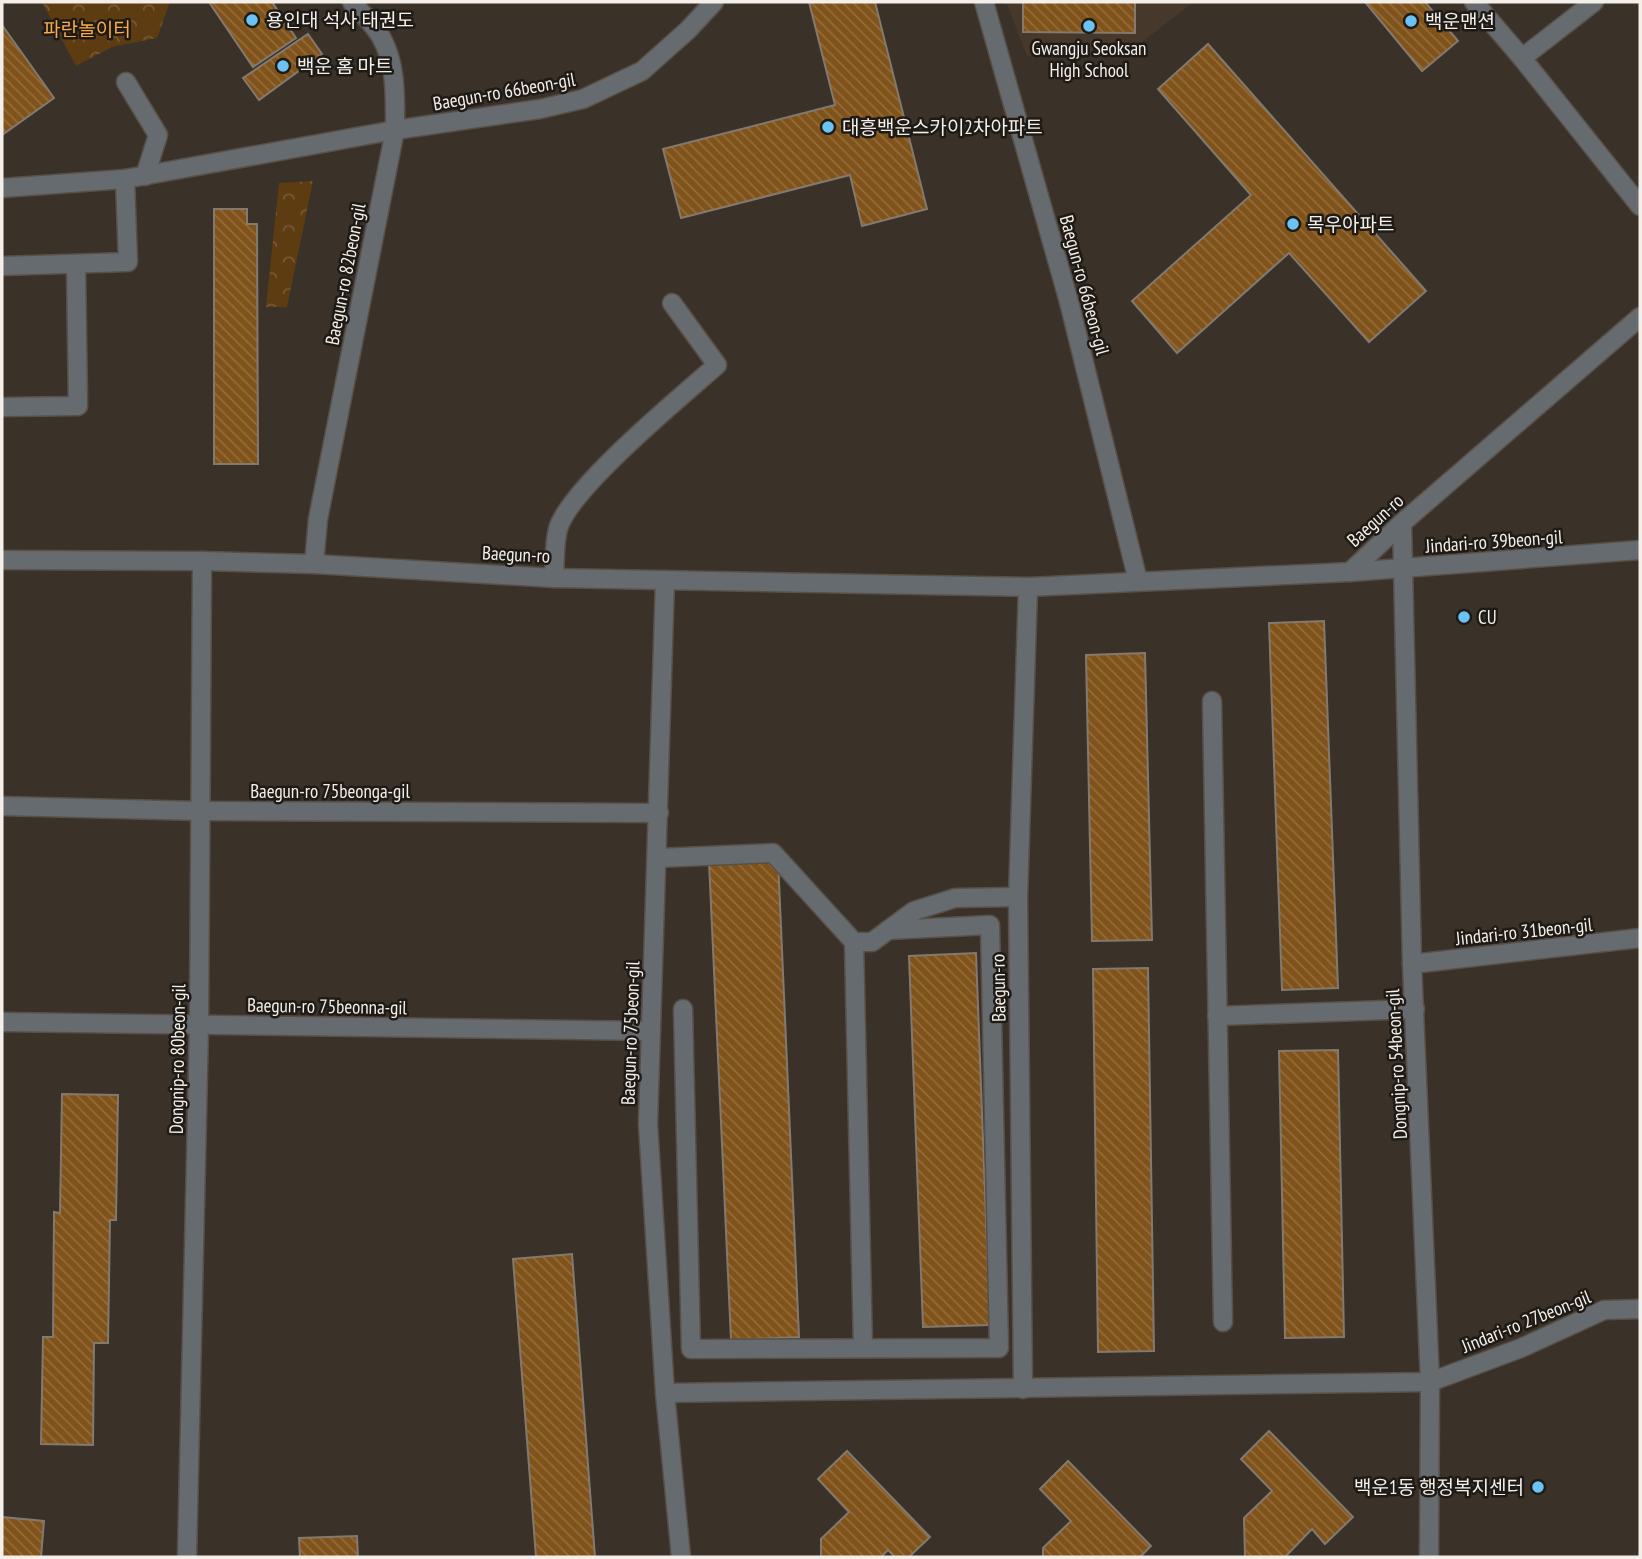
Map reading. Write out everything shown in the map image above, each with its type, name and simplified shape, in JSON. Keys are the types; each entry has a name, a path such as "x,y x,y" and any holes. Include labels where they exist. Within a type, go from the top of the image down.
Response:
{"street":[{"name":"Baegun-ro 82beon-gil","path":"314,564 318,519 395,130 395,85 390,62 381,37 352,2"},
{"name":"Baegun-ro 66beon-gil","path":"2,188 145,176 395,130 540,109 583,99 642,71 659,58 714,2"},
{"name":"Baegun-ro 66beon-gil","path":"984,2 1066,289 1138,581"},
{"path":"1474,2 1640,206"},
{"path":"1522,58 1594,2"},
{"path":"126,82 158,135 145,176"},
{"path":"2,266 128,262 125,179"},
{"path":"2,407 78,406 76,264"},
{"path":"554,578 558,529 570,506 642,432 717,365 672,303"},
{"name":"Baegun-ro","path":"2,560 202,561 314,564 554,578 1028,587 1350,572 1402,523 1640,317"},
{"name":"Dongnip-ro 54beon-gil","path":"1402,523 1412,964 1430,1382 1429,1557"},
{"name":"Jindari-ro 39beon-gil","path":"1350,572 1640,550"},
{"name":"Dongnip-ro 80beon-gil","path":"187,1557 199,1026 202,561"},
{"name":"Baegun-ro 75beon-gil","path":"665,580 648,1124 665,1393 681,1557"},
{"name":"Baegun-ro","path":"1023,1389 1018,897 1028,587"},
{"path":"1212,701 1223,1322"},
{"name":"Baegun-ro 75beonga-gil","path":"2,806 200,811 659,813"},
{"path":"658,858 773,853 854,942 863,1348"},
{"path":"854,942 872,942 914,911 955,898 1018,897"},
{"path":"683,1009 691,1349 999,1348 990,925 888,930"},
{"name":"Jindari-ro 31beon-gil","path":"1412,964 1640,938"},
{"path":"1217,1016 1415,1009"},
{"name":"Baegun-ro 75beonna-gil","path":"2,1022 651,1031"},
{"name":"Jindari-ro 27beon-gil","path":"665,1393 1430,1382 1521,1348 1604,1310 1640,1309"}],"shaded area":[{"name":"Gwangju Seoksan High School","path":"1006,2 1194,2 1133,49 1027,56"}],"green space":[{"name":"파란놀이터","path":"42,2 170,2 157,38 112,47 76,66"},
{"path":"313,181 287,307 266,307 279,183"}],"building":[{"name":"용인대 석사 태권도","path":"209,2 272,2 296,38 253,67"},
{"name":"대흥백운스카이2차아파트","path":"809,2 875,2 927,209 862,226 850,175 681,218 663,149 835,105"},
{"path":"1023,2 1135,2 1135,33 1023,32"},
{"name":"백운맨션","path":"1365,2 1425,2 1458,41 1422,71"},
{"path":"2,25 54,98 2,135"},
{"name":"백운 홈 마트","path":"308,34 322,54 259,100 243,78"},
{"name":"목우아파트","path":"1208,44 1426,291 1369,342 1289,253 1177,353 1132,301 1251,195 1158,89"},
{"path":"214,209 247,209 247,224 257,224 258,464 214,464"},
{"path":"1324,621 1338,988 1282,990 1269,623"},
{"path":"1145,653 1152,940 1092,941 1086,655"},
{"path":"778,859 799,1337 731,1340 709,862"},
{"path":"976,953 990,1325 923,1327 909,956"},
{"path":"1148,968 1154,1351 1098,1352 1093,969"},
{"path":"1338,1050 1344,1337 1285,1338 1279,1051"},
{"path":"62,1094 118,1095 116,1220 110,1220 108,1343 94,1343 93,1445 41,1444 43,1337 53,1337 54,1212 60,1213"},
{"path":"572,1254 595,1557 536,1557 513,1259"},
{"path":"1269,1431 1353,1517 1325,1544 1312,1529 1285,1557 1245,1557 1244,1518 1272,1491 1241,1459"},
{"path":"847,1451 930,1537 909,1557 895,1557 888,1550 881,1557 821,1557 821,1539 849,1512 818,1479"},
{"path":"1068,1461 1151,1546 1140,1557 1043,1557 1043,1548 1071,1521 1040,1489"},
{"path":"2,1517 44,1521 41,1557 2,1557"},
{"path":"357,1536 358,1557 300,1557 299,1538"}],"place":[{"name":"용인대 석사 태권도","path":"252,20"},
{"name":"백운맨션","path":"1411,21"},
{"name":"Gwangju Seoksan High School","path":"1089,26"},
{"name":"백운 홈 마트","path":"283,66"},
{"name":"대흥백운스카이2차아파트","path":"828,127"},
{"name":"목우아파트","path":"1293,224"},
{"name":"CU","path":"1464,617"},
{"name":"백운1동 행정복지센터","path":"1538,1487"}]}
